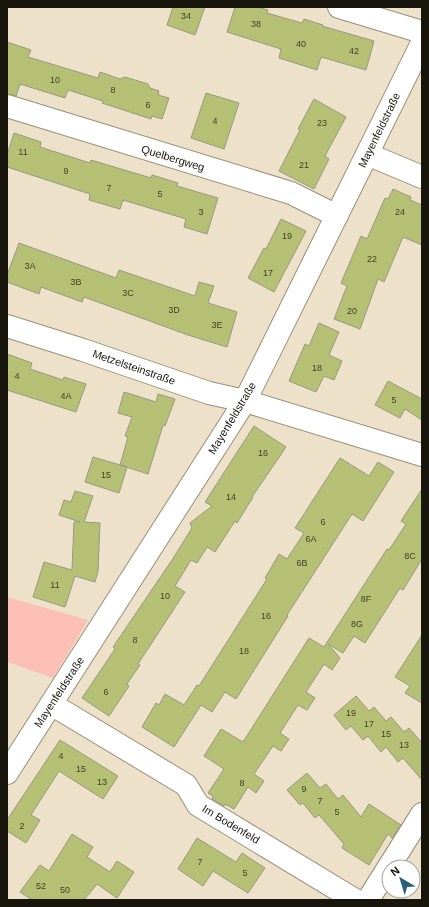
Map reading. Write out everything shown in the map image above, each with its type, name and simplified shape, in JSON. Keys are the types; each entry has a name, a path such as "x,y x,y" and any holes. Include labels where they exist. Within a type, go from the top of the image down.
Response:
{"street":[{"path":"339,7 422,32"},
{"name":"Mayenfeldstraße","path":"7,773 245,401 422,43"},
{"name":"Quelbergweg","path":"7,106 291,193 337,216"},
{"path":"367,154 422,177"},
{"name":"Metzelsteinstraße","path":"7,326 209,393 245,401 422,455"},
{"name":"Im Bodenfeld","path":"52,704 186,785 198,805 355,900"},
{"path":"368,900 422,814"}],"shaded area":[{"path":"7,597 88,620 53,678 7,662"}],"building":[{"path":"173,7 205,7 195,35 167,25"},
{"path":"235,7 258,7 268,10 267,13 302,23 304,19 323,25 322,26 374,41 366,70 321,57 317,70 279,58 281,49 227,32"},
{"path":"7,42 31,50 28,57 98,78 100,72 120,79 125,77 148,84 150,88 159,91 158,95 169,98 162,119 152,116 151,119 68,90 65,98 20,84 16,96 7,94"},
{"path":"206,93 239,103 224,149 191,138"},
{"path":"314,99 346,117 325,156 329,159 314,189 279,171 300,130 298,129"},
{"path":"14,133 41,142 40,147 90,163 91,160 151,178 152,175 178,183 177,186 218,198 207,234 184,227 186,219 123,200 120,209 89,200 90,194 7,167 7,155"},
{"path":"393,189 411,197 410,200 422,205 422,245 403,237 384,282 378,279 360,329 334,319 347,286 341,283 361,236 367,239 385,198 388,199"},
{"path":"281,219 306,231 274,292 248,278 264,248 266,249"},
{"path":"19,243 116,278 119,270 195,296 199,282 214,286 208,303 237,312 227,347 188,335 84,297 82,302 41,287 39,294 7,282 7,275"},
{"path":"319,323 339,332 329,355 342,361 334,380 324,376 316,392 289,381 305,344 309,346"},
{"path":"7,354 32,363 30,369 63,380 64,377 86,384 76,412 7,390"},
{"path":"388,381 422,399 422,420 405,409 400,418 375,405"},
{"path":"124,392 156,402 158,394 175,399 165,426 163,425 148,474 120,465 128,437 125,436 132,417 118,413"},
{"path":"254,426 286,447 252,497 237,523 235,521 215,552 207,547 197,563 191,560 175,586 185,592 138,664 140,665 127,684 129,686 109,716 82,698 115,649 113,647 192,528 190,523 212,506 205,502"},
{"path":"93,457 127,467 119,493 85,482"},
{"path":"340,458 369,476 378,462 394,472 363,521 352,514 287,615 288,616 236,699 225,692 212,712 201,705 174,747 142,727 156,703 159,705 165,694 184,705 197,685 199,686 267,579 265,578 279,554 287,559 304,533 295,528"},
{"path":"422,489 422,559 403,590 400,588 365,643 354,636 343,653 328,644 340,658 332,670 324,664 306,692 315,698 307,710 298,705 280,733 289,739 281,751 273,746 254,774 264,781 256,793 248,787 234,809 225,804 224,806 212,799 213,796 208,793 224,769 204,756 221,729 243,742 309,638 324,647 387,549 389,550 406,524 401,521"},
{"path":"75,491 93,496 84,522 100,523 98,571 95,582 75,576 65,607 33,597 44,562 72,570 74,522 80,522 59,515 64,500 71,502"},
{"path":"422,635 422,703 405,693 410,686 395,677"},
{"path":"356,696 369,711 374,707 386,721 391,717 404,732 409,728 422,743 422,780 403,758 398,762 386,747 381,752 368,736 363,740 351,726 346,730 334,715"},
{"path":"60,740 118,776 103,799 59,771 31,815 40,820 26,843 7,831 7,820"},
{"path":"307,773 320,788 326,784 338,799 343,795 361,817 369,804 401,825 392,838 388,834 369,865 342,848 344,844 319,815 315,818 303,803 300,805 287,790"},
{"path":"72,834 93,847 87,857 110,872 117,861 134,872 117,898 97,884 84,900 32,900 20,892 40,865 49,871"},
{"path":"197,838 236,862 242,853 265,868 248,893 213,871 203,886 178,869"}]}
